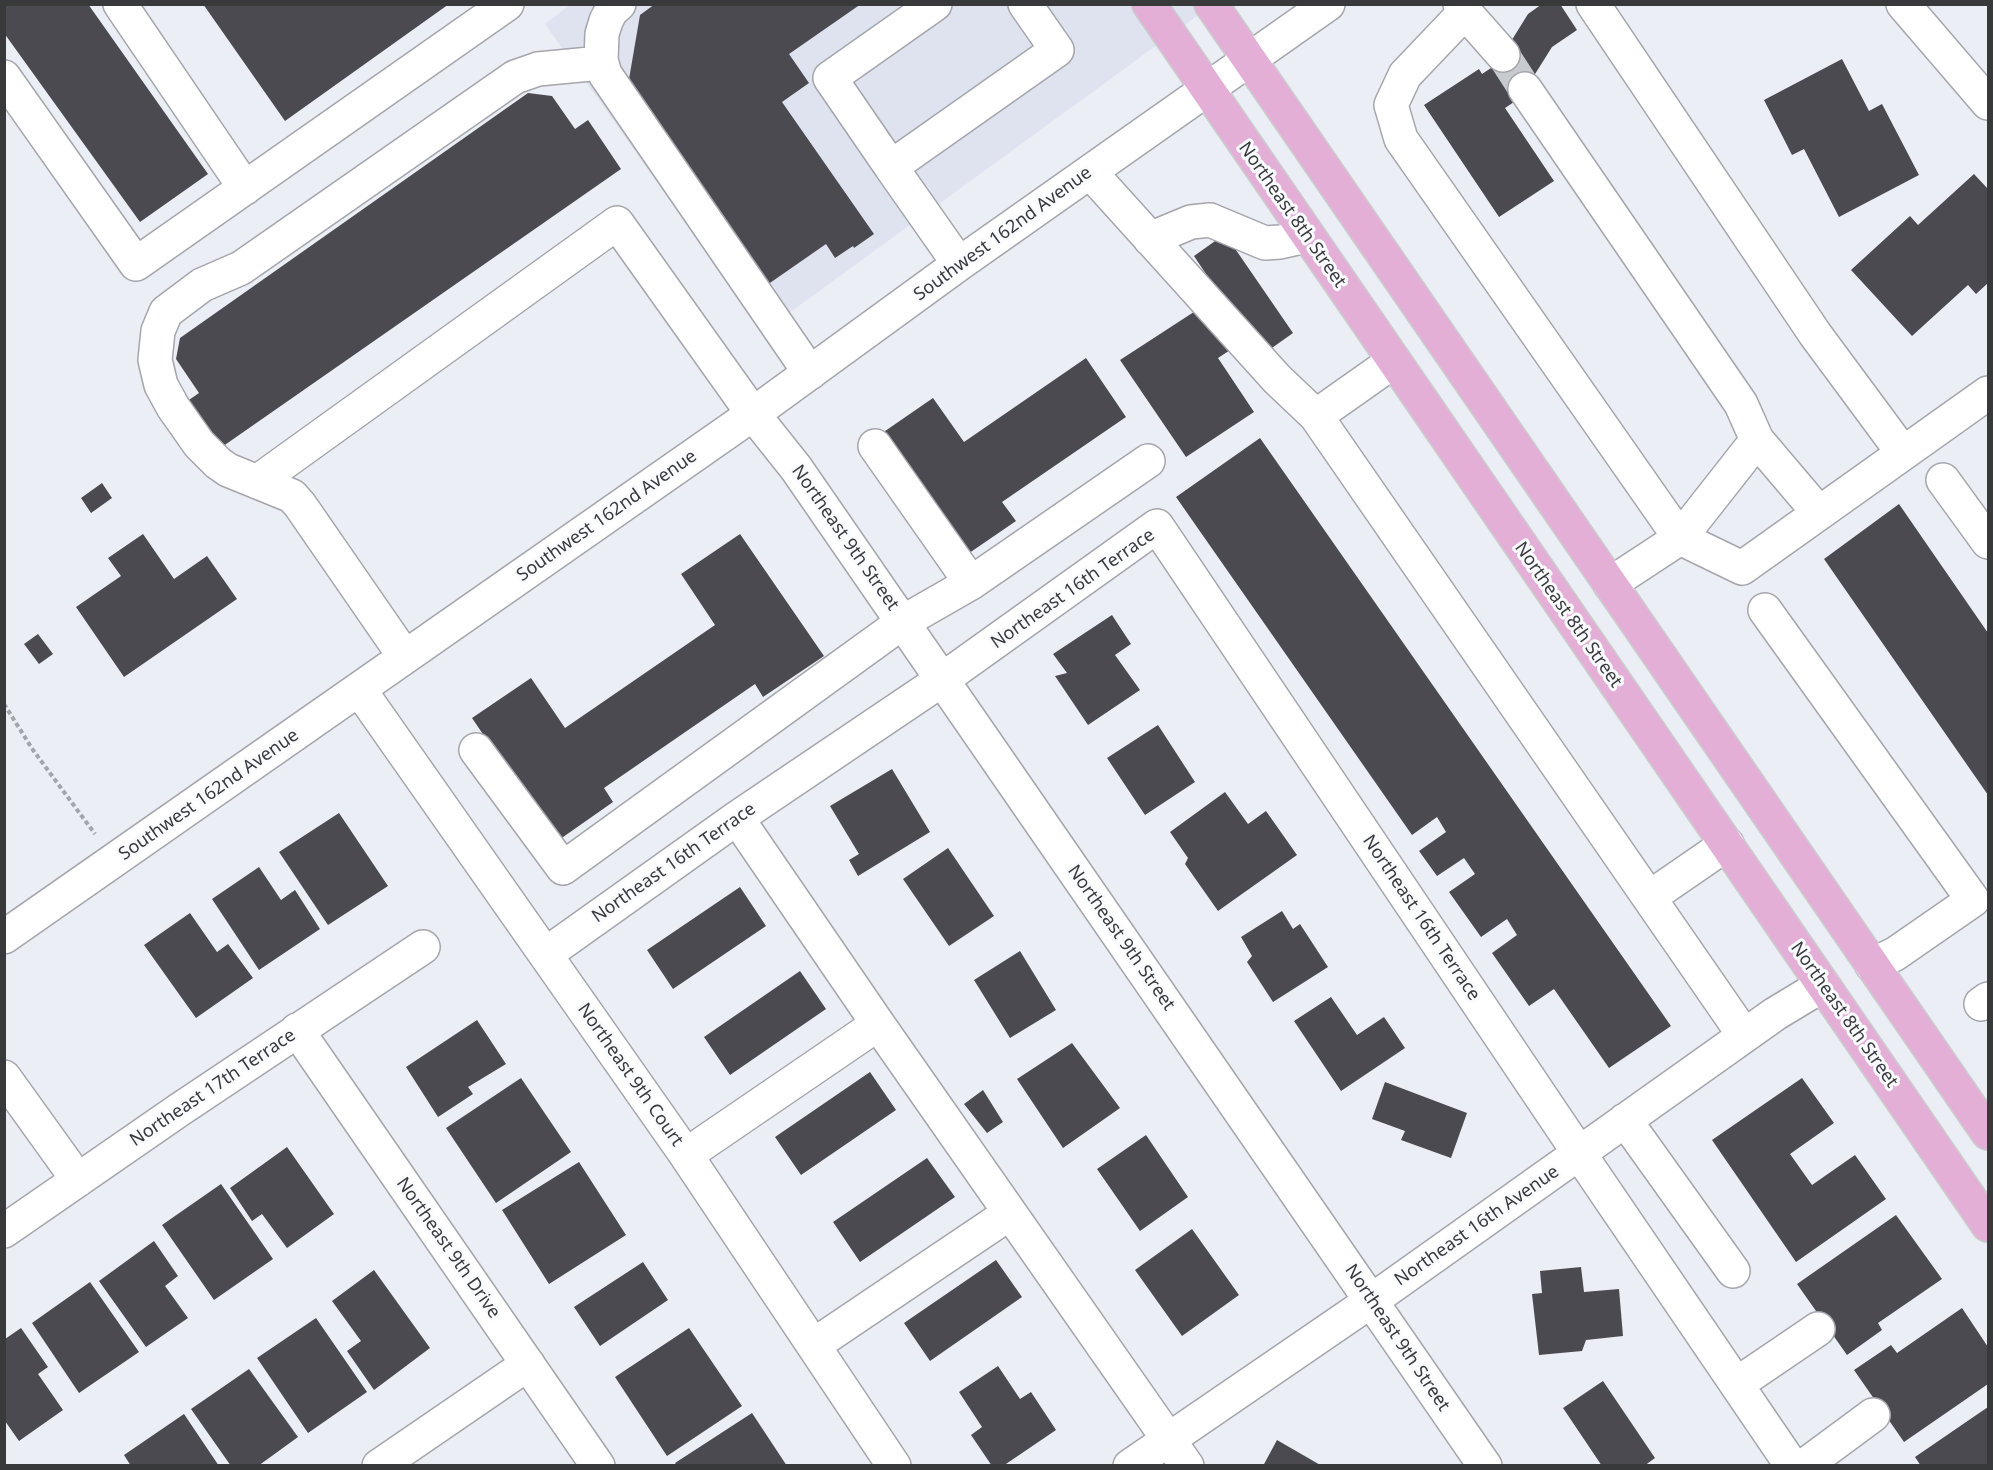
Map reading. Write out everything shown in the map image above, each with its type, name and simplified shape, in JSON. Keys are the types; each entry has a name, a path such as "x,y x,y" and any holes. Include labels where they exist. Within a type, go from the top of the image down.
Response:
{"main road":[{"name":"Northeast 8th Street","path":"1149,4 1989,1224"},
{"path":"1211,4 1989,1133"},
{"path":"1823,985 1872,965"}],"street":[{"path":"120,4 245,188"},
{"path":"4,77 136,264 507,4"},
{"path":"619,4 606,21 600,46 602,63 610,85 810,373"},
{"path":"935,4 830,78 959,264"},
{"path":"891,167 1057,50 1025,4"},
{"name":"Southwest 162nd Avenue","path":"4,937 115,862 753,414 959,264 1328,4"},
{"path":"1593,4 1815,334 1903,453"},
{"path":"1903,4 1989,103"},
{"path":"1503,55 1462,8 1405,75 1392,105 1401,139 1680,538 1742,568 1989,393"},
{"path":"405,657 292,496 228,470 207,453 160,385 155,360 158,331 166,312 202,285 241,268 515,77 538,69 602,63"},
{"path":"1525,89 1741,404 1757,440 1819,513"},
{"path":"1090,172 1277,379 1317,416 1744,1035"},
{"path":"1150,239 1191,222 1210,220 1265,243 1307,236"},
{"name":"Northeast 9th Street","path":"257,482 617,224 753,414 783,450 1485,1466"},
{"path":"1317,416 1394,362"},
{"path":"1610,584 1680,538 1757,440"},
{"path":"875,446 971,583"},
{"path":"476,750 563,868 903,622 971,583 1148,461"},
{"path":"1943,480 1989,542"},
{"name":"Northeast 16th Terrace","path":"546,954 737,818 943,679 1156,526 1579,1154"},
{"path":"1765,610 1984,904 1872,965"},
{"name":"Northeast 9th Court","path":"359,689 686,1155 894,1466"},
{"path":"737,818 1187,1466"},
{"path":"1650,897 1727,844"},
{"name":"Northeast 17th Terrace","path":"4,1231 297,1030 423,947"},
{"name":"Northeast 16th Avenue","path":"1130,1466 1579,1154 1744,1035 1823,985"},
{"path":"686,1155 878,1024"},
{"name":"Northeast 9th Drive","path":"297,1030 598,1466"},
{"path":"4,1077 78,1180"},
{"path":"1625,1120 1733,1271"},
{"path":"1579,1154 1792,1466"},
{"path":"814,1345 1010,1213"},
{"path":"1737,1384 1818,1329"},
{"path":"379,1466 528,1364"},
{"path":"1804,1466 1873,1415"}],"path":[{"path":"4,704 33,750 115,862"}],"shaded area":[{"path":"571,4 1212,5 763,332 545,24"}],"building":[{"path":"4,4 88,4 208,174 140,222 4,33"},
{"path":"203,4 449,4 285,121"},
{"path":"655,4 861,4 789,54 809,83 782,102 874,234 835,258 826,244 767,285 628,85 640,15"},
{"path":"1542,4 1560,4 1577,30 1552,47 1520,98 1505,108 1554,181 1499,217 1424,105 1479,69 1482,74 1497,64 1528,14"},
{"path":"1842,59 1869,111 1882,104 1919,175 1839,217 1804,149 1792,155 1764,100"},
{"path":"528,93 552,96 575,129 588,120 621,169 219,449 186,402 199,393 176,359 180,338"},
{"path":"1974,174 1988,189 1988,283 1976,294 1968,285 1912,336 1851,270 1910,216 1918,225"},
{"path":"1225,234 1293,333 1262,355 1250,337 1218,358 1254,412 1186,457 1120,360 1220,295 1194,256"},
{"path":"1086,358 1126,417 1002,502 1016,521 959,560 875,438 933,398 964,442"},
{"path":"1260,438 1671,1026 1609,1068 1554,989 1529,1006 1492,953 1517,935 1507,919 1481,937 1449,892 1475,874 1464,858 1437,876 1419,851 1446,832 1437,817 1412,835 1176,497"},
{"path":"102,483 112,498 91,513 81,498"},
{"path":"1899,504 1988,633 1988,795 1824,559"},
{"path":"143,534 174,579 207,556 237,599 124,677 76,607 121,576 108,558"},
{"path":"740,534 824,656 763,697 755,684 604,788 613,802 556,842 472,718 531,678 565,728 715,625 681,574"},
{"path":"1112,615 1131,644 1115,655 1140,690 1088,725 1055,676 1067,673 1053,654"},
{"path":"38,634 53,654 39,664 24,644"},
{"path":"1158,725 1195,782 1145,815 1107,758"},
{"path":"892,769 930,832 858,876 849,860 859,854 830,806"},
{"path":"1225,792 1248,824 1266,811 1297,855 1218,911 1185,864 1188,858 1170,832"},
{"path":"339,813 388,886 328,925 279,852"},
{"path":"948,848 994,916 949,946 903,879"},
{"path":"259,867 281,900 295,890 320,929 259,970 212,899"},
{"path":"740,887 766,926 673,989 647,950"},
{"path":"1282,911 1293,929 1300,924 1328,967 1273,1002 1247,962 1252,956 1241,937"},
{"path":"190,913 217,952 228,944 253,978 196,1018 144,945"},
{"path":"1020,951 1056,1010 1010,1038 974,980"},
{"path":"800,971 826,1009 730,1075 704,1037"},
{"path":"1331,997 1357,1035 1384,1017 1405,1048 1341,1091 1294,1021"},
{"path":"477,1020 506,1064 468,1087 473,1094 438,1117 406,1067"},
{"path":"1072,1043 1120,1108 1063,1148 1017,1079"},
{"path":"870,1072 896,1110 801,1175 775,1137"},
{"path":"521,1078 571,1152 496,1203 446,1128"},
{"path":"1802,1078 1834,1123 1790,1154 1812,1185 1855,1155 1886,1199 1796,1262 1712,1140"},
{"path":"1385,1082 1467,1113 1451,1158 1401,1140 1405,1131 1372,1119"},
{"path":"983,1090 1003,1122 987,1133 964,1104"},
{"path":"1146,1135 1188,1197 1140,1231 1097,1169"},
{"path":"287,1147 334,1214 287,1248 262,1214 252,1221 230,1188"},
{"path":"927,1158 955,1197 860,1262 833,1222"},
{"path":"579,1162 626,1235 549,1284 502,1210"},
{"path":"221,1184 273,1259 214,1300 162,1225"},
{"path":"1896,1215 1942,1279 1878,1323 1882,1330 1847,1355 1797,1284"},
{"path":"1192,1229 1239,1295 1182,1336 1135,1270"},
{"path":"154,1241 178,1276 165,1286 188,1318 146,1347 99,1281"},
{"path":"996,1260 1022,1297 930,1361 904,1323"},
{"path":"643,1262 668,1300 600,1346 574,1307"},
{"path":"1581,1267 1584,1292 1619,1289 1623,1336 1586,1340 1582,1351 1539,1355 1532,1294 1542,1293 1540,1271"},
{"path":"374,1270 430,1348 374,1390 347,1351 361,1341 332,1301"},
{"path":"90,1282 139,1352 79,1393 32,1323"},
{"path":"1962,1308 1988,1347 1988,1384 1904,1442 1854,1370 1891,1345 1897,1353"},
{"path":"316,1318 367,1392 308,1433 257,1358"},
{"path":"21,1328 48,1367 38,1374 63,1410 19,1441 5,1421 5,1339"},
{"path":"689,1328 742,1406 667,1456 615,1377"},
{"path":"998,1366 1020,1399 1031,1392 1056,1430 1003,1466 992,1466 971,1435 982,1427 959,1392"},
{"path":"249,1369 298,1437 258,1466 231,1466 191,1409"},
{"path":"1603,1381 1655,1458 1644,1466 1602,1466 1563,1408"},
{"path":"1988,1407 1988,1466 1921,1466 1915,1457"},
{"path":"752,1413 787,1466 677,1466 675,1463"},
{"path":"184,1414 219,1466 131,1466 124,1455"},
{"path":"1277,1440 1322,1466 1263,1466"}],"tunnel":[{"path":"1503,55 1525,89"}]}
